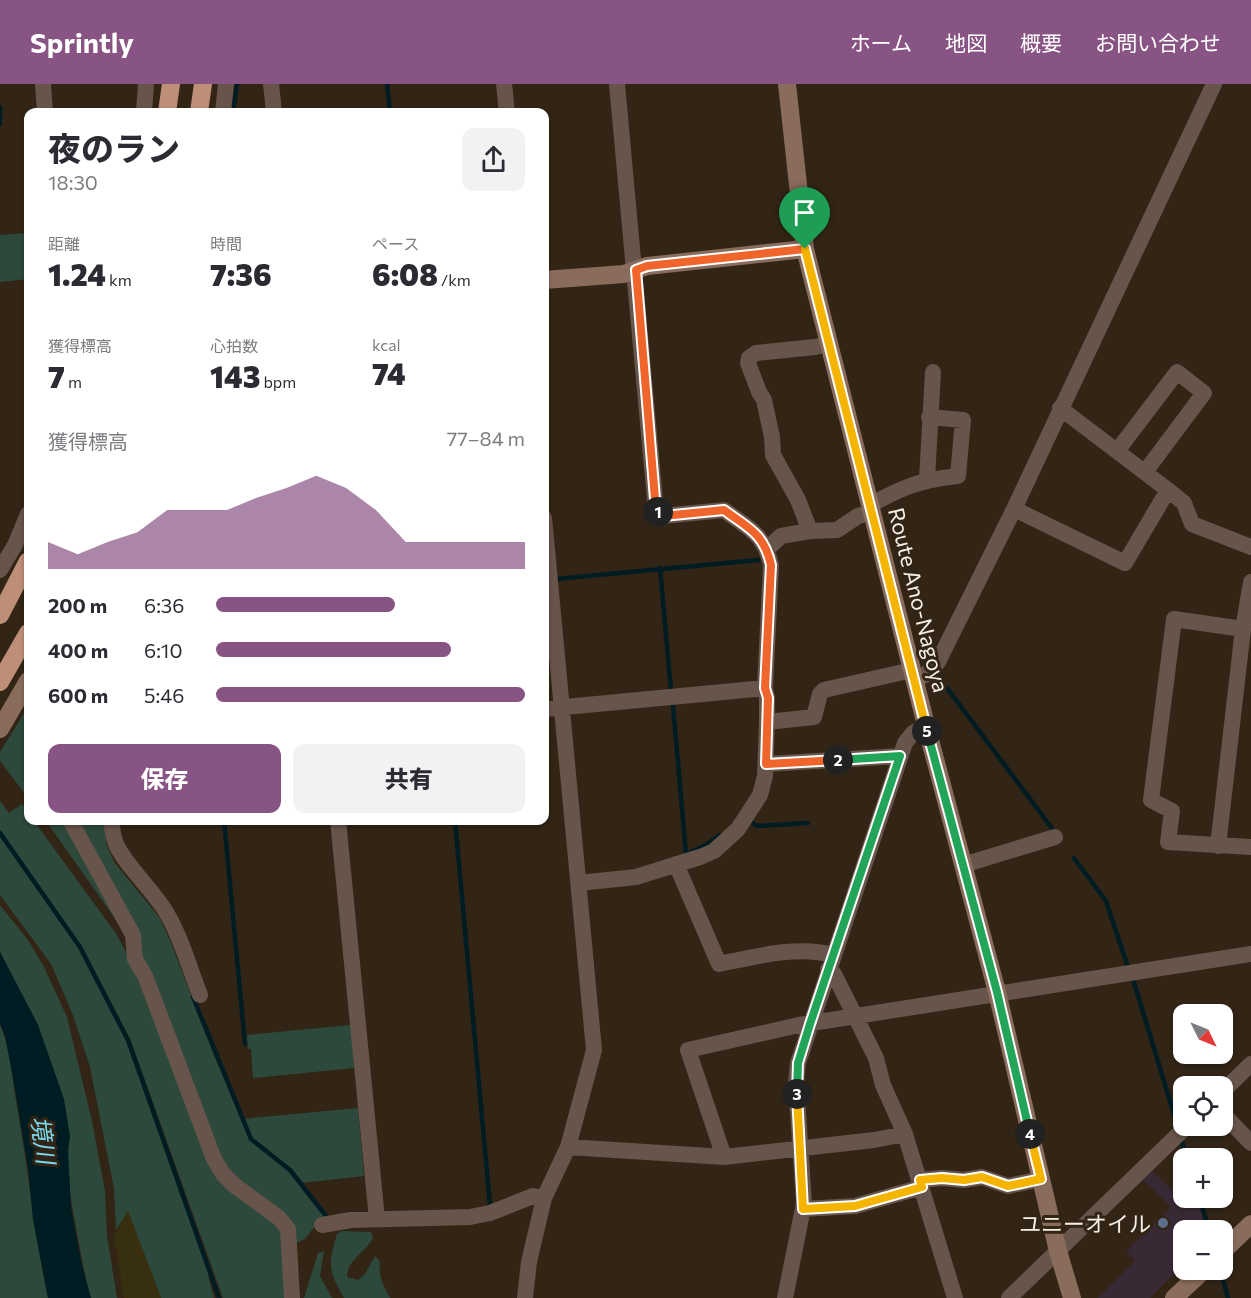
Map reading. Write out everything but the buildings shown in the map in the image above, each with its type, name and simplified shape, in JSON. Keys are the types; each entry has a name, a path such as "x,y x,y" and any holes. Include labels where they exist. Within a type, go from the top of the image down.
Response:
{"highway":[{"path":"168,108 171,84"},
{"path":"200,108 203,84"},
{"path":"0,615 24,569"},
{"path":"0,682 24,640"}],"main road":[{"name":"Route Ano-Nagoya","path":"787,84 805,249 913,675 997,992 1058,1251 1072,1298"},
{"path":"549,280 624,273 647,266 805,249"},
{"path":"0,729 24,688"},
{"path":"1233,1241 1251,1224"},
{"path":"1174,1298 1193,1280"}],"street":[{"path":"43,84 45,108"},
{"path":"144,108 146,84"},
{"path":"223,108 226,84"},
{"path":"271,84 274,108"},
{"path":"504,84 507,108"},
{"path":"579,883 636,877 714,851 738,829 760,795 766,764 768,722 768,698 765,688 771,565 768,548 752,530 724,510 663,516 656,511 636,270 617,84"},
{"path":"768,722 814,717 820,694 824,690 925,675 938,662 1014,509 1214,84"},
{"path":"810,531 798,500 773,455 764,400 759,392 748,358 756,353 829,344"},
{"path":"927,479 933,372"},
{"path":"1117,451 1177,372 1204,393 1146,472"},
{"path":"1060,408 1184,503 1192,524 1251,547"},
{"path":"768,548 781,536 810,531 837,530 910,485 927,479 958,476 963,420 929,417"},
{"path":"1014,509 1125,562 1168,490"},
{"path":"0,570 15,545 24,524"},
{"path":"1218,846 1243,629 1251,582"},
{"path":"1243,629 1173,619 1151,800 1172,811 1168,842 1251,847"},
{"path":"525,1298 529,1262 544,1198 568,1147 594,1050 579,883 553,708 549,624"},
{"path":"553,708 765,688"},
{"path":"785,1298 803,1209 796,1082 798,1063 900,756 905,743 913,733 926,725"},
{"path":"766,764 900,756"},
{"path":"73,825 133,934 135,959 145,976 214,1159 223,1174 234,1185 279,1218 288,1229 292,1298"},
{"path":"112,825 115,842 120,852 166,911 177,933 200,994"},
{"path":"338,825 377,1219"},
{"path":"963,865 1055,837"},
{"path":"676,864 719,964 769,954 820,952 830,962 876,1058 883,1085 905,1134 955,1298"},
{"path":"724,1157 688,1050 799,1025 997,992 1251,954"},
{"path":"1233,1082 1251,1065"},
{"path":"1233,1124 1251,1143"},
{"path":"568,1147 724,1157 800,1150 905,1134"},
{"path":"1008,1298 1177,1136"},
{"path":"803,1209 855,1206 942,1178 964,1180 982,1177 1008,1186 1041,1179"},
{"path":"322,1225 351,1220 471,1217 490,1213 533,1196 544,1198"}],"shaded area":[{"path":"1151,1170 1173,1190 1173,1208 1200,1208 1204,1220 1173,1220 1173,1275 1150,1298 1098,1298 1135,1261 1126,1251 1171,1207 1142,1179"}],"green space":[{"path":"24,233 24,279 0,282 0,235"},
{"path":"24,713 24,793 0,761 0,752"},
{"path":"0,801 9,813 22,804 24,825 37,825 117,935 130,960 208,1158 281,1226 289,1298 223,1298 131,1041 81,946 0,830"},
{"path":"49,825 68,825 128,937"},
{"path":"79,825 105,825 106,843 114,862 159,917 242,1119 358,1108 364,1176 301,1183 290,1170 252,1138 243,1121 250,1139 288,1171 326,1217 305,1239 294,1244 225,1172"},
{"path":"0,836 78,948 126,1041 210,1274 208,1276 214,1298 161,1298 128,1212 116,1230 114,1189 90,1067 73,1015 51,964 0,895"},
{"path":"0,905 28,940 44,967 67,1017 92,1121 105,1191 107,1236 117,1298 91,1298 73,1213 68,1161 70,1136 38,1025 0,952"},
{"path":"0,1024 10,1062 48,1298 0,1298"},
{"path":"351,1025 354,1068 253,1078 251,1049 248,1049 247,1035"},
{"path":"342,1231 371,1232 373,1238 353,1261 347,1277 358,1280 365,1274 375,1256 380,1261 380,1276 390,1298 344,1298 331,1267 337,1234"},
{"path":"324,1251 320,1276 332,1298 304,1298 318,1253"}],"sand":[{"path":"128,1211 161,1298 124,1298 114,1237"}],"water":[{"name":"境川","path":"0,952 38,1025 64,1099 70,1136 68,1149 71,1208 91,1298 48,1298 33,1220 28,1168 13,1078 5,1036 0,1024"}],"waterway":[{"path":"234,108 237,84"},
{"path":"387,84 390,108"},
{"path":"0,107 0,124"},
{"path":"556,579 758,560"},
{"path":"660,568 671,691"},
{"path":"947,688 1054,831"},
{"path":"673,706 686,854 706,845 720,835"},
{"path":"751,822 757,826 808,823"},
{"path":"224,825 245,1044"},
{"path":"455,825 490,1205"},
{"path":"0,833 80,947 128,1040 219,1298"},
{"path":"1074,858 1106,901 1128,967"},
{"path":"1133,979 1173,1111"},
{"path":"193,997 251,1139 290,1170 326,1216"},
{"path":"1182,1142 1184,1148"},
{"path":"1202,1208 1206,1220"},
{"path":"1223,1280 1228,1298"}],"place":[{"name":"ユニーオイル","path":"1163,1223"}],"route":[{"path":"805,249 926,725 997,992 1041,1179 1027,1183 1008,1186 982,1177 964,1180 942,1178 920,1180 922,1187 855,1206 803,1209 796,1082 798,1063 900,756 766,764 768,698 765,688 771,565 768,548 752,530 724,510 663,516 656,511 636,270 647,266 805,249"}]}
